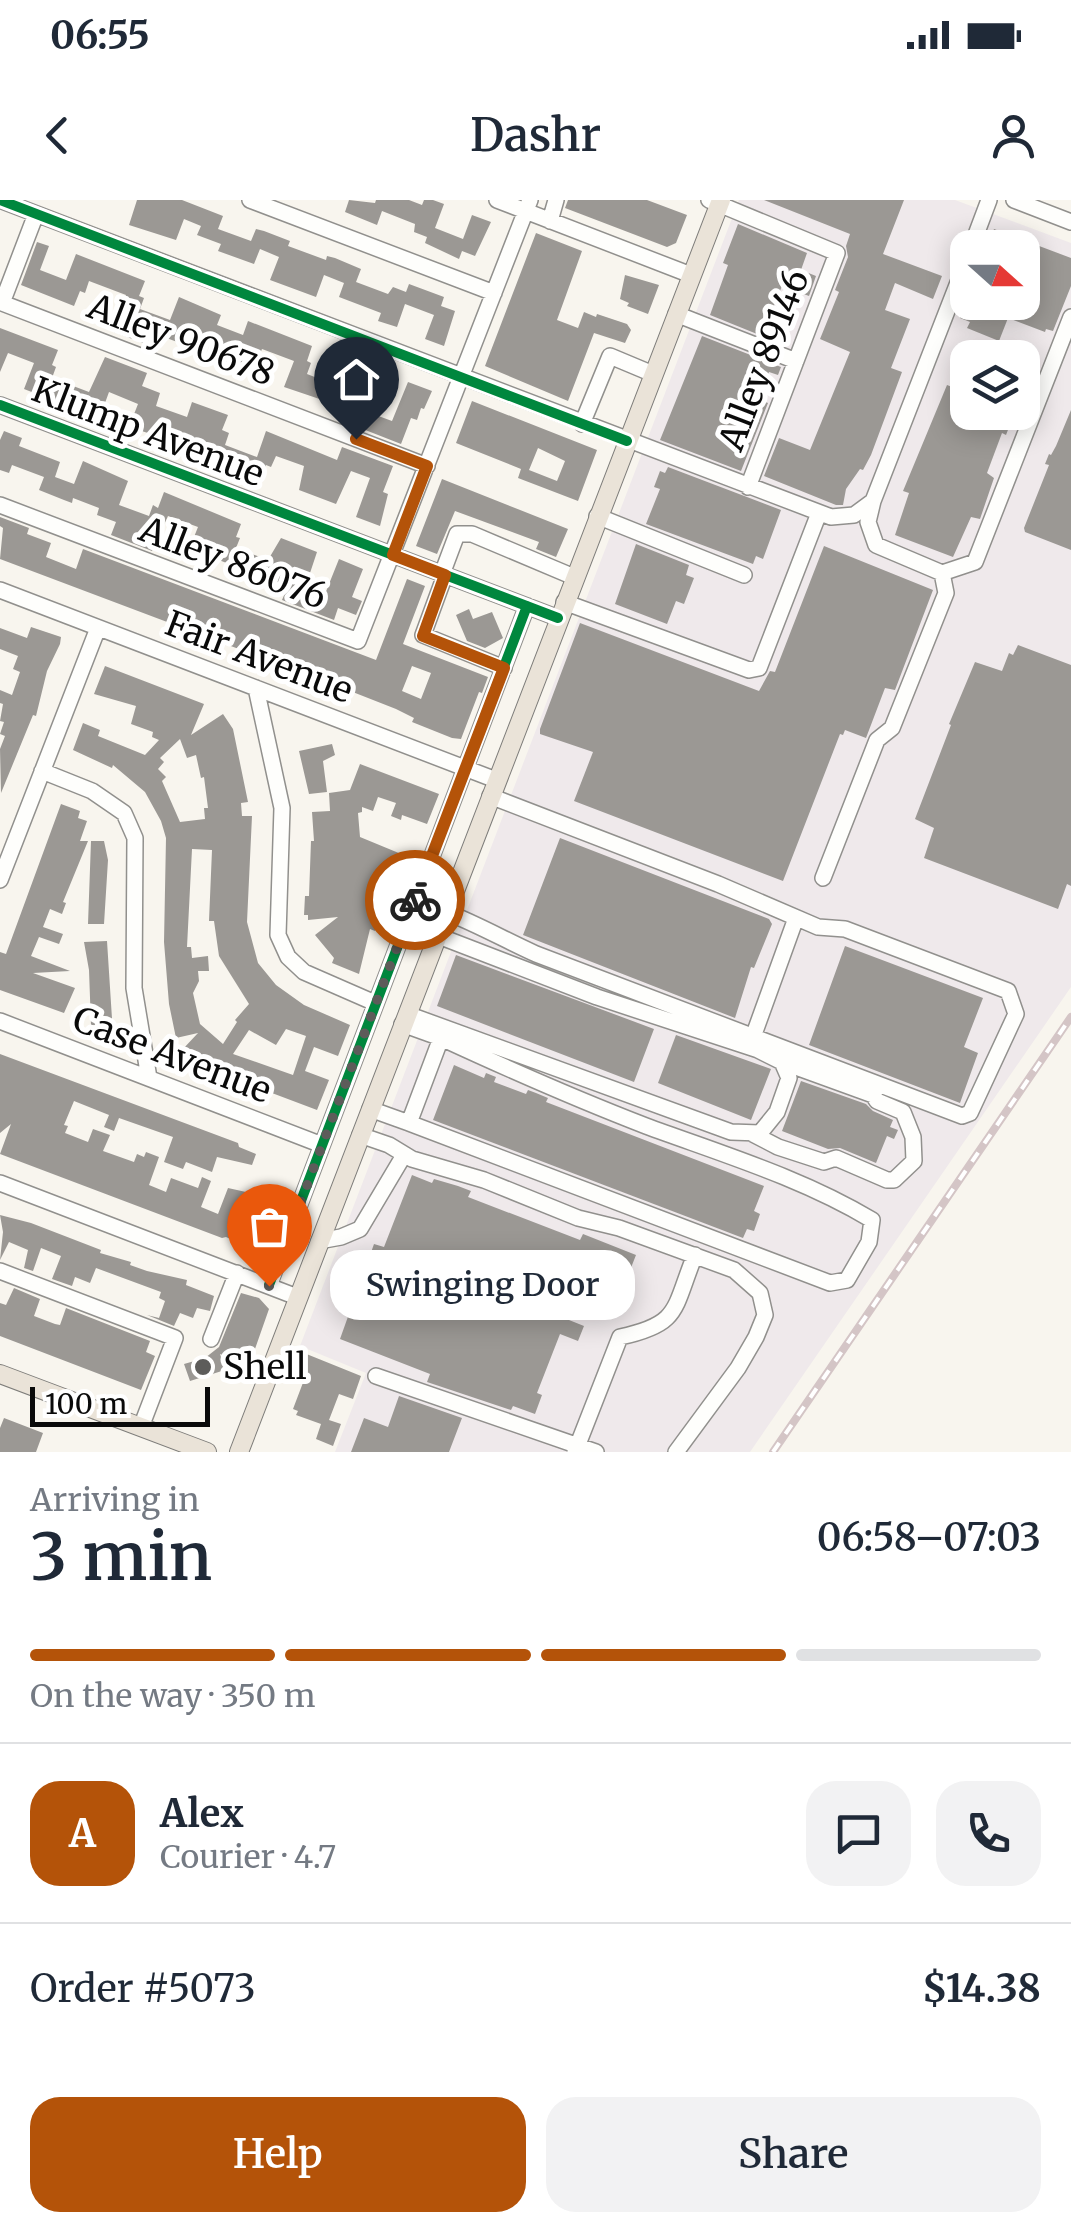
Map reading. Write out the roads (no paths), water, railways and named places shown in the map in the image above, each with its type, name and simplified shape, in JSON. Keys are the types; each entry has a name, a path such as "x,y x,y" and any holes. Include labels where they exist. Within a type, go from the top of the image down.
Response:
{"main road":[{"path":"239,1452 692,275 716,201"},
{"path":"0,1374 207,1452"}],"street":[{"path":"0,200 819,513 831,517 854,515 873,502"},
{"path":"250,200 494,293"},
{"path":"497,200 528,206 550,221 692,275"},
{"path":"550,221 556,200"},
{"path":"978,230 989,200"},
{"path":"1014,200 1071,222"},
{"name":"Alley 89146","path":"716,201 743,216 837,253 748,487"},
{"path":"393,555 528,206"},
{"name":"Alley 90678","path":"36,214 2,304 427,466"},
{"path":"950,303 868,522 876,545 942,574 975,562 1071,317"},
{"path":"676,314 796,361"},
{"path":"582,424 610,356 653,374"},
{"name":"Klump Avenue","path":"0,405 527,606 561,610 749,670 759,668 819,513"},
{"name":"Alley 86076","path":"0,505 352,641 361,637 393,555"},
{"path":"598,516 744,575"},
{"path":"504,668 423,636 458,534 472,534 574,577"},
{"path":"822,878 877,740 892,728 946,593 942,574"},
{"name":"Fair Avenue","path":"0,590 465,768 493,788 818,928 845,928 1008,991 1016,1014 970,1113 962,1116 753,1037"},
{"path":"269,1286 527,606"},
{"path":"0,880 98,628"},
{"path":"256,688 282,808 278,935 288,958 304,972 376,1003"},
{"path":"42,771 92,790 124,813 135,838 134,988 149,1078"},
{"path":"446,912 481,925 490,934 536,954 753,1037 796,918"},
{"path":"436,936 873,1095 877,1101 903,1112 912,1137 914,1161 894,1180 887,1180 836,1158 824,1162 753,1134"},
{"path":"404,1019 731,1132 760,1133 777,1112 788,1078 782,1062"},
{"path":"370,1108 830,1284 847,1280 869,1242 872,1220 850,1207 626,1118 404,1019"},
{"name":"Case Avenue","path":"0,1021 322,1145"},
{"path":"409,1124 440,1038"},
{"path":"360,1136 578,1218 619,1228 734,1270 760,1292 766,1314 738,1368 676,1452"},
{"path":"319,1240 341,1237 360,1228 404,1154"},
{"path":"0,1183 297,1296"},
{"path":"576,1449 620,1337 654,1330 668,1320 695,1255"},
{"path":"0,1272 175,1338 141,1427"},
{"path":"211,1339 237,1274"},
{"path":"376,1376 576,1449 596,1452"}],"railway":[{"path":"773,1452 1071,1017"}],"place":[{"name":"Swinging Door","path":"269,1286"},
{"name":"Shell","path":"203,1367"}]}
